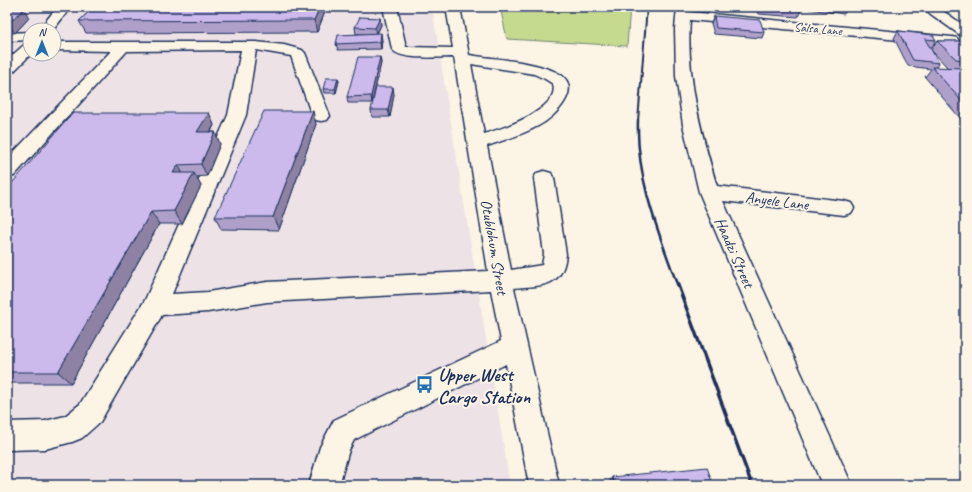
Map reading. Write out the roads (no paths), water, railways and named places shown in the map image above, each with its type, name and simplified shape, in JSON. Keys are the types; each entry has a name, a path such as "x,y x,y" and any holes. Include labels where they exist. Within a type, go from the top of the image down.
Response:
{"street":[{"path":"52,22 64,7"},
{"path":"390,7 399,49 404,52 462,56 536,70 546,73 562,84 562,94 543,116 528,125 477,143"},
{"name":"Otublohum Street","path":"453,7 501,280 544,485"},
{"path":"928,7 965,32"},
{"name":"Salsa Lane","path":"684,11 952,41"},
{"name":"Haadzi Street","path":"684,11 684,69 698,156 709,192 837,485"},
{"path":"7,37 22,36"},
{"path":"62,46 249,46 285,50 297,53 321,116"},
{"path":"7,436 46,435 65,430 72,428 90,413 154,305 237,115 249,46"},
{"path":"7,171 123,47"},
{"path":"7,69 22,55"},
{"path":"154,305 208,302 267,292 501,280 546,275 550,272 554,265 555,245 544,178"},
{"name":"Anyele Lane","path":"709,192 844,208"},
{"path":"324,485 332,463 334,447 344,430 515,347"}],"railway":[{"path":"638,121 647,7"},
{"path":"638,121 638,141 644,182 655,222 676,281"},
{"path":"676,280 752,485"}],"place":[{"name":"Upper West Cargo Station","path":"425,385"}]}
